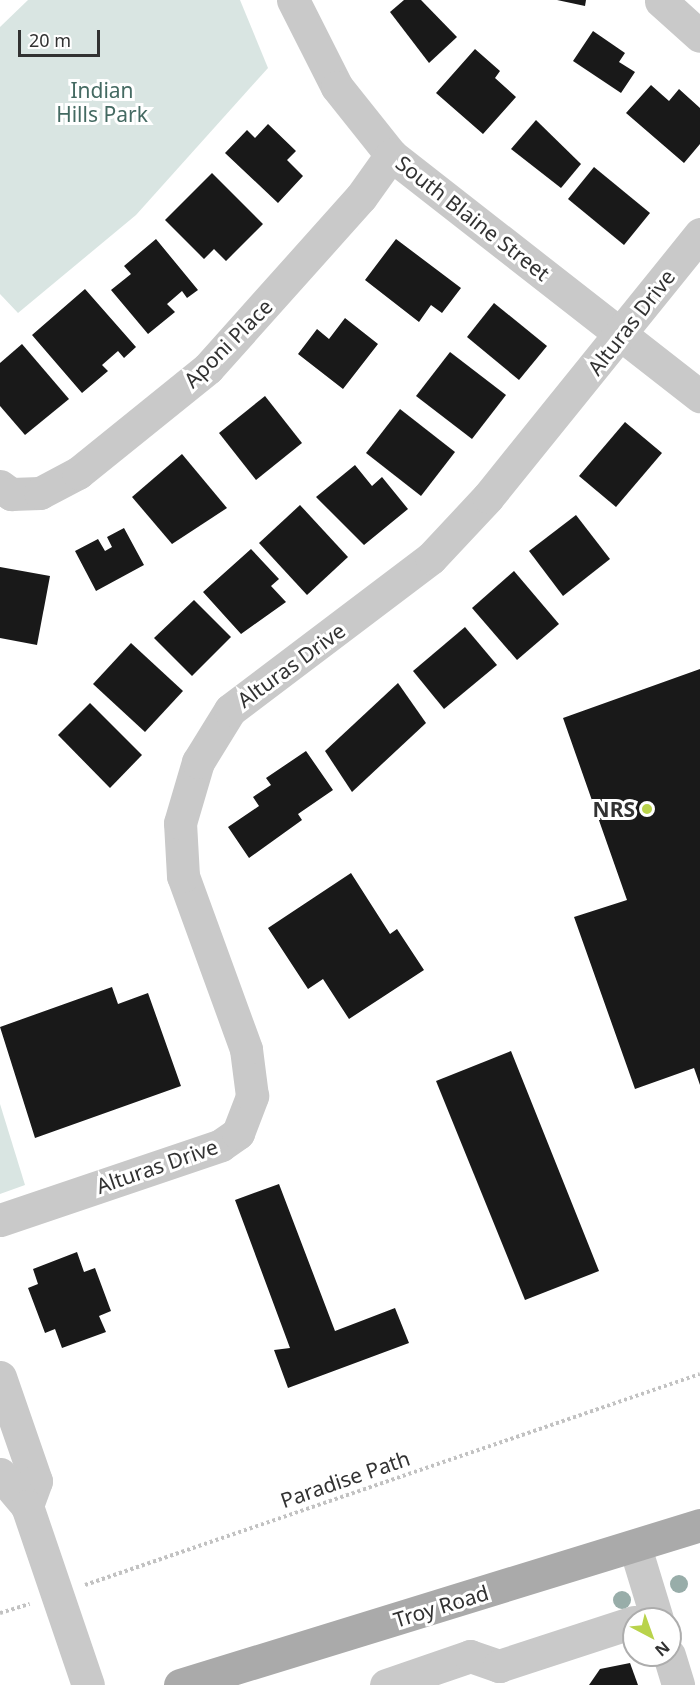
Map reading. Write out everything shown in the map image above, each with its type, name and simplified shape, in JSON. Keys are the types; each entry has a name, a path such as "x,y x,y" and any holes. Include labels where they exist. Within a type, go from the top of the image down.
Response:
{"main road":[{"name":"Troy Road","path":"180,1685 635,1548 700,1525"}],"street":[{"name":"South Blaine Street","path":"293,0 337,87 391,155 700,396"},
{"path":"661,1 700,36"},
{"name":"Aponi Place","path":"0,486 11,494 40,493 78,473 208,368 361,197 391,155"},
{"name":"Alturas Drive","path":"0,1220 221,1145 238,1133 252,1096 246,1049 183,876 180,823 198,762 230,710 431,558 621,334 700,234"},
{"path":"0,1377 36,1481 27,1506"},
{"path":"0,1474 27,1506 88,1685"},
{"path":"635,1548 646,1607"},
{"path":"386,1685 470,1656 499,1666 622,1627"},
{"path":"673,1667 678,1685"}],"path":[{"name":"Paradise Path","path":"0,1613 700,1374"}],"green space":[{"name":"Indian Hills Park","path":"28,0 240,0 268,68 136,215 18,313 0,294 0,27"},
{"path":"0,1104 25,1185 0,1194"}],"building":[{"path":"404,0 421,0 457,37 429,63 390,12"},
{"path":"557,0 586,0 585,6"},
{"path":"593,31 625,53 619,62 635,72 621,93 573,61"},
{"path":"475,49 500,71 495,78 516,97 483,134 436,93"},
{"path":"651,85 669,101 679,89 700,108 700,144 684,163 626,113"},
{"path":"536,120 581,164 561,188 511,149"},
{"path":"268,124 296,151 287,160 303,176 278,203 225,153 247,130 255,138"},
{"path":"594,167 650,213 624,245 568,199"},
{"path":"212,173 263,224 226,261 214,249 204,259 165,220"},
{"path":"156,239 198,290 187,298 182,291 167,304 175,312 148,334 111,290 131,274 124,266"},
{"path":"396,239 461,288 442,313 431,305 419,322 365,280"},
{"path":"85,289 136,347 124,358 118,351 102,365 108,371 82,393 32,335"},
{"path":"494,303 547,346 519,380 467,337"},
{"path":"345,318 378,344 343,389 298,354 317,329 329,339"},
{"path":"22,344 69,399 25,435 0,406 0,363"},
{"path":"450,352 506,395 472,439 416,396"},
{"path":"265,396 302,443 256,480 219,433"},
{"path":"400,409 455,452 421,496 366,453"},
{"path":"625,422 662,453 616,507 579,476"},
{"path":"182,454 227,508 172,544 132,497"},
{"path":"355,465 372,486 382,477 408,509 364,545 316,497"},
{"path":"300,505 348,557 307,595 259,543"},
{"path":"576,515 610,559 563,596 529,551"},
{"path":"124,528 144,565 96,591 75,551 98,539 105,551 112,547 107,537"},
{"path":"251,549 279,579 271,586 286,602 241,634 203,592"},
{"path":"0,567 50,576 37,645 0,638"},
{"path":"514,571 559,624 517,660 472,608"},
{"path":"194,600 231,637 192,676 154,638"},
{"path":"465,627 497,665 444,709 413,671"},
{"path":"131,643 183,691 145,732 93,684"},
{"name":"NRS","path":"700,669 700,1085 694,1068 635,1089 574,917 627,900 563,718"},
{"path":"398,683 426,723 352,792 325,751"},
{"path":"90,703 142,755 110,788 58,735"},
{"path":"306,751 333,790 298,814 302,820 249,858 228,827 259,806 253,797 271,785 266,778"},
{"path":"351,873 390,934 397,929 424,970 349,1019 323,979 308,989 268,928"},
{"path":"112,987 118,1004 148,993 181,1086 35,1138 0,1027"},
{"path":"511,1051 599,1271 525,1300 436,1081"},
{"path":"279,1184 335,1331 395,1308 409,1343 288,1388 274,1350 290,1348 235,1200"},
{"path":"77,1252 84,1272 95,1268 111,1311 99,1316 106,1332 62,1348 55,1329 45,1333 28,1288 38,1284 33,1269"},
{"path":"622,1665 622,1667 631,1667 638,1685 589,1685 600,1669"}],"place":[{"name":"NRS","path":"647,809"}]}
